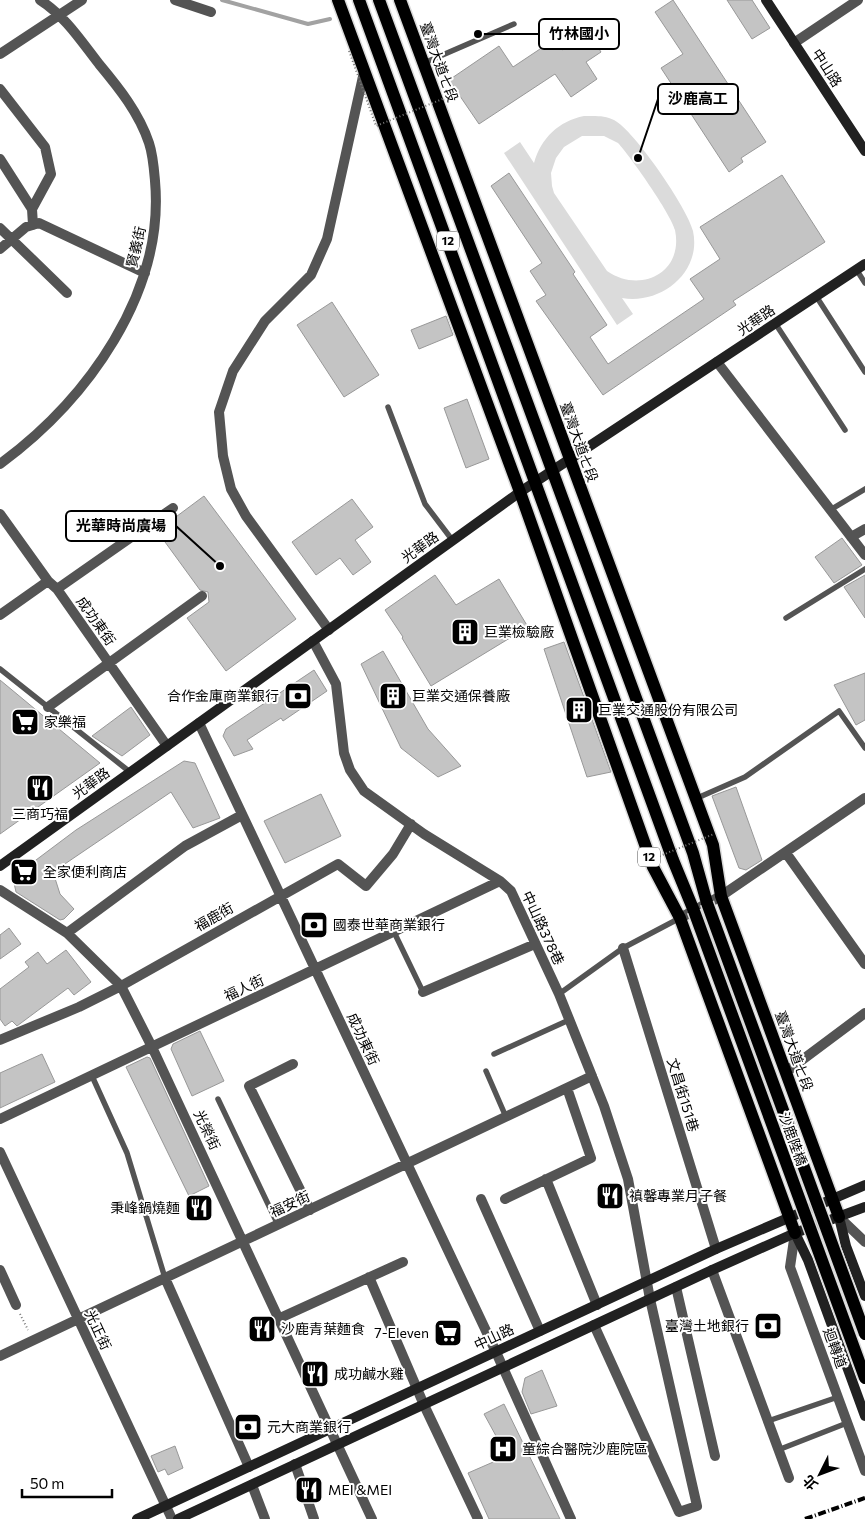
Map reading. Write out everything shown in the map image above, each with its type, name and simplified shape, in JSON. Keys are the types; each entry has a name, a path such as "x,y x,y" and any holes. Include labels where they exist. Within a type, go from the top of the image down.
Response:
{"main road":[{"name":"12","path":"338,0 520,492 653,867 680,918 795,1234"},
{"name":"12","path":"359,0 673,860 694,911"},
{"name":"臺灣大道七段","path":"380,0 693,852 707,903"},
{"name":"臺灣大道七段","path":"400,0 713,845 721,896 840,1216"},
{"path":"510,467 536,482"},
{"name":"臺灣大道七段","path":"693,852 721,896"},
{"name":"12","path":"673,860 680,918"},
{"name":"沙鹿陸橋","path":"707,903 865,1334"},
{"name":"沙鹿陸橋","path":"694,911 865,1378"}],"street":[{"name":"賢義街","path":"0,464 36,435 84,384 111,347 145,273 154,237 157,209 150,145 142,123 121,91 59,13 40,0"},
{"path":"0,54 59,13 82,0"},
{"path":"175,0 211,12"},
{"name":"中山路","path":"766,0 865,151"},
{"path":"794,42 858,0"},
{"path":"330,630 246,516 231,489 223,456 219,412 233,371 265,322 311,275 327,239 364,72"},
{"path":"0,89 45,147 51,174 32,208"},
{"path":"0,159 32,208 33,225"},
{"path":"0,249 26,228 39,224 145,273"},
{"path":"0,228 67,294"},
{"name":"光華路","path":"0,866 520,492 861,266"},
{"path":"717,362 865,555"},
{"path":"57,589 173,508"},
{"name":"成功東街","path":"0,514 48,580 57,589 167,746"},
{"path":"851,538 865,529"},
{"path":"0,615 48,580"},
{"path":"48,707 202,596"},
{"name":"中山路378巷","path":"313,641 336,684 344,753 350,770 364,791 411,824 500,881 511,891 559,994 604,1106 628,1179 650,1299 697,1506 679,1512 594,1325"},
{"name":"成功東街","path":"199,723 496,1352 571,1519"},
{"path":"680,918 721,896 865,798"},
{"path":"67,933 185,846 242,815"},
{"name":"福鹿街","path":"0,1040 79,1007 121,986 338,864 366,886 393,854 411,824"},
{"path":"786,853 865,964"},
{"name":"福人街","path":"0,1119 500,881"},
{"name":"光榮街","path":"0,890 67,933 121,986 152,1046 244,1241 332,1428 372,1519"},
{"path":"423,992 535,944"},
{"name":"文昌街151巷","path":"623,948 716,1249"},
{"path":"786,1072 865,1013"},
{"path":"293,1064 249,1086 310,1210"},
{"name":"福安街","path":"0,1356 592,1076"},
{"path":"505,1199 591,1158 567,1088"},
{"name":"光正街","path":"0,1152 172,1519"},
{"path":"546,1179 597,1304"},
{"name":"中山路","path":"137,1519 716,1249 789,1216 865,1185"},
{"path":"480,1199 540,1331"},
{"path":"178,1519 712,1270 795,1234 865,1207"},
{"path":"840,1216 865,1242"},
{"path":"840,1216 846,1246 865,1296"},
{"path":"795,1234 808,1260 865,1416"},
{"name":"迴轉道","path":"795,1234 790,1267 865,1471"},
{"path":"280,1318 403,1262"},
{"path":"0,1270 16,1305"},
{"path":"712,1270 789,1478"},
{"path":"369,1277 418,1387 424,1405 478,1519"},
{"path":"165,1278 249,1467"},
{"path":"676,1287 715,1456"},
{"path":"295,1464 314,1519"},
{"path":"252,1485 265,1519"}],"lane":[{"path":"424,64 514,24"},
{"path":"861,266 865,283"},
{"path":"815,296 865,372"},
{"path":"775,323 845,430"},
{"path":"388,407 426,504 453,541"},
{"path":"830,510 865,489"},
{"path":"786,618 865,569"},
{"path":"0,669 130,772"},
{"path":"695,799 744,777 839,711 865,748"},
{"path":"559,994 623,948 680,918"},
{"path":"394,932 423,992"},
{"path":"494,1054 569,1020"},
{"path":"486,1071 506,1117"},
{"path":"92,1076 127,1153 165,1278"},
{"path":"218,1099 278,1225"},
{"path":"768,1421 838,1397"},
{"path":"778,1450 848,1423"}],"path":[{"path":"349,51 376,126 445,98"},
{"path":"640,864 714,834"},
{"path":"16,1305 33,1341"}],"shaded area":[{"path":"584,116 611,118 623,127 634,138 659,171 689,220 693,231 694,246 691,260 685,273 664,291 636,299 622,298 633,314 617,325 504,153 520,142 534,163 546,138 559,126","holes":["582,136 604,136 618,143 672,222 675,230 676,245 673,258 666,268 657,275 633,280 620,278 607,271 554,193 551,173 556,158 564,147"]}],"building":[{"path":"673,0 766,142 741,158 743,162 729,172 661,68 683,54 655,12"},
{"path":"727,0 752,0 770,28 752,39"},
{"path":"589,33 601,52 586,62 597,79 571,97 555,74 479,124 449,80 499,46 513,67 555,39 562,50"},
{"path":"509,173 575,272 573,274 607,325 590,337 608,364 704,299 690,279 720,259 700,227 782,175 825,242 733,301 736,305 603,395 536,301 546,295 530,271 542,263 491,186"},
{"path":"332,302 379,375 344,397 297,325"},
{"path":"446,316 453,335 419,349 411,330"},
{"path":"467,399 489,459 466,468 444,408"},
{"path":"204,496 296,619 226,671 187,618 209,602 208,592 200,590 157,531"},
{"path":"352,499 373,527 355,540 371,562 353,575 340,558 316,575 292,542"},
{"path":"842,538 862,565 834,583 815,557"},
{"name":"巨業檢驗廠","path":"435,575 456,605 499,579 528,627 431,686 385,610"},
{"path":"865,575 865,618 844,587"},
{"name":"巨業交通股份有限公司","path":"564,642 611,772 587,777 544,649"},
{"name":"巨業交通保養廠","path":"383,651 428,729 461,766 438,777 401,748 361,664"},
{"path":"314,670 327,691 283,721 281,718 247,740 253,749 234,756 223,736 226,729"},
{"path":"865,673 865,720 856,725 834,685"},
{"name":"家樂福","path":"0,680 100,763 0,834"},
{"path":"131,707 150,735 122,756 92,736"},
{"path":"184,761 195,763 220,818 193,828 171,792 53,872 60,894 74,909 64,919 60,920 16,892 14,883 16,875 76,830"},
{"path":"736,787 762,860 746,870 739,868 712,796"},
{"path":"321,794 341,836 285,863 264,821"},
{"path":"9,928 21,944 0,959 0,935"},
{"path":"66,950 91,982 74,995 68,988 17,1026 12,1021 5,1026 0,1019 0,989 29,967 25,962 38,952 47,964"},
{"path":"200,1031 224,1081 192,1096 171,1049 173,1044"},
{"path":"42,1054 55,1082 0,1108 0,1073"},
{"path":"147,1057 150,1058 209,1186 189,1196 126,1067"},
{"path":"542,1370 557,1406 531,1414 522,1392 525,1378"},
{"name":"童綜合醫院沙鹿院區","path":"504,1404 560,1519 489,1519 468,1473 507,1456 484,1414"},
{"path":"175,1446 183,1468 168,1475 165,1469 158,1472 151,1456"}],"waterway":[{"path":"222,0 308,24 330,19"}],"railway":[{"path":"805,1519 865,1498"}],"place":[{"name":"竹林國小","path":"478,34"},
{"name":"沙鹿高工","path":"638,158"},
{"name":"光華時尚廣場","path":"220,566"},
{"name":"巨業檢驗廠","path":"465,632"},
{"name":"合作金庫商業銀行","path":"298,696"},
{"name":"巨業交通保養廠","path":"393,696"},
{"name":"巨業交通股份有限公司","path":"579,710"},
{"name":"家樂福","path":"25,722"},
{"name":"三商巧福","path":"40,788"},
{"name":"全家便利商店","path":"24,872"},
{"name":"國泰世華商業銀行","path":"314,925"},
{"name":"禛馨專業月子餐","path":"610,1196"},
{"name":"秉峰鍋燒麵","path":"199,1208"},
{"name":"臺灣土地銀行","path":"768,1326"},
{"name":"沙鹿青葉麵食","path":"262,1329"},
{"name":"7-Eleven","path":"448,1333"},
{"name":"成功鹹水雞","path":"315,1374"},
{"name":"元大商業銀行","path":"248,1427"},
{"name":"童綜合醫院沙鹿院區","path":"503,1449"},
{"name":"MEI &MEI","path":"309,1490"}]}
